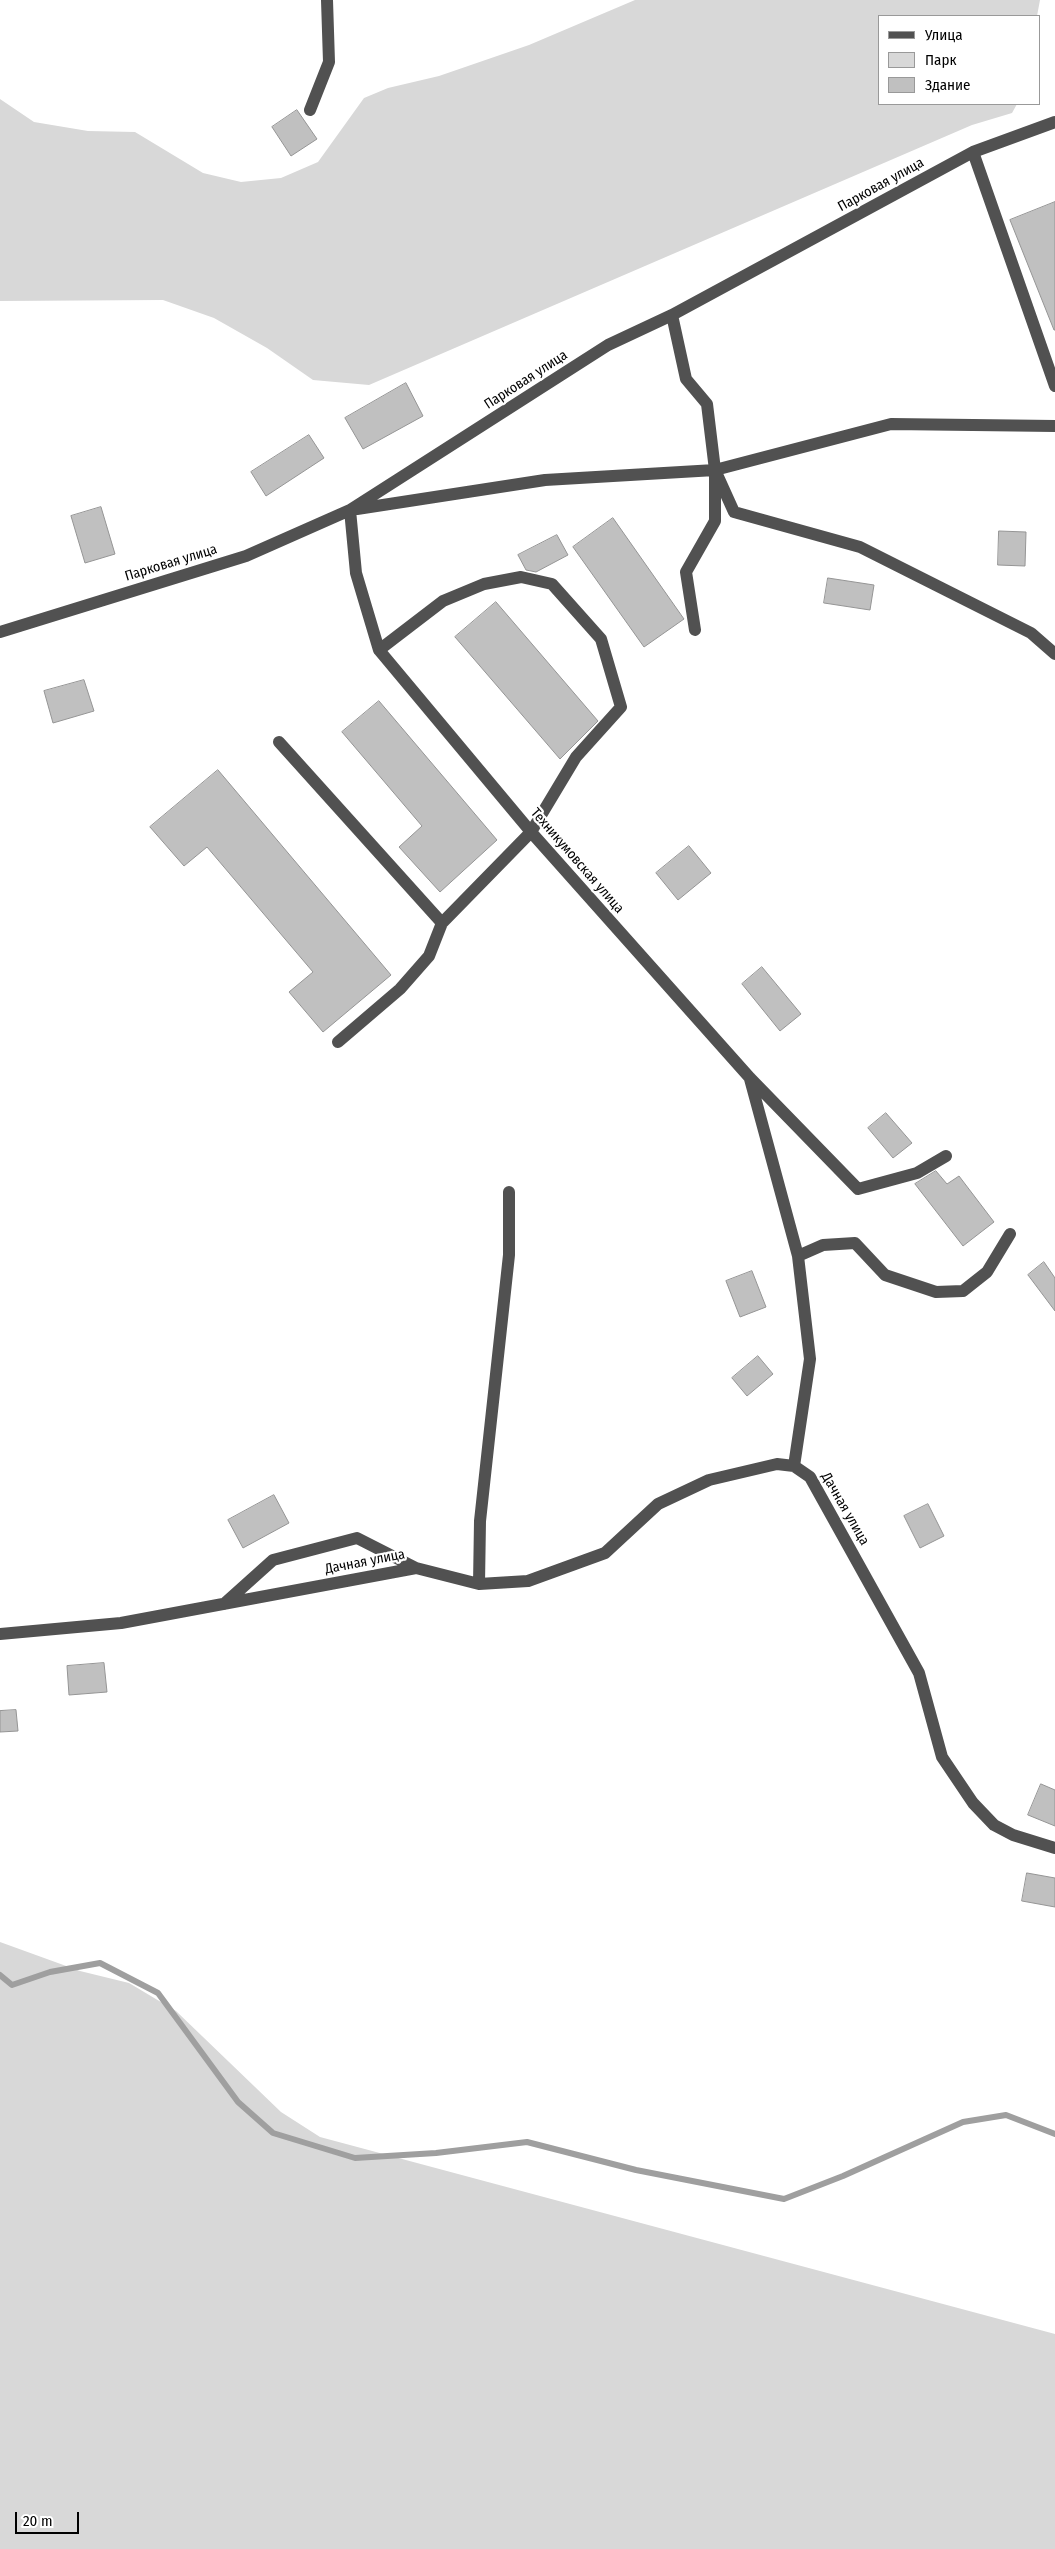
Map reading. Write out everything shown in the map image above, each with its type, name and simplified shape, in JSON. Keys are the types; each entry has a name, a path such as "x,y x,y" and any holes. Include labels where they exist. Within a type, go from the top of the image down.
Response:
{"street":[{"path":"310,110 329,62 327,0"},
{"name":"Парковая улица","path":"0,632 246,556 350,510 608,345 672,315 973,152 1055,122"},
{"path":"973,152 1052,368 1055,386"},
{"path":"672,315 686,379 707,404 715,470 714,521 686,572 695,630"},
{"path":"350,510 544,480 715,470 891,424 1055,426"},
{"path":"715,470 734,512 860,547 1031,633 1055,654"},
{"name":"Техникумовская улица","path":"350,510 356,573 379,650 531,832 750,1078 858,1189 917,1173 946,1156"},
{"path":"338,1042 400,989 429,956 442,923 531,832 576,756 621,708 601,639 552,584 521,577 484,584 443,601 379,650"},
{"path":"279,742 442,923"},
{"path":"750,1078 798,1256 810,1359 794,1466"},
{"path":"479,1584 480,1521 510,1255 509,1192"},
{"path":"798,1256 822,1245 855,1243 885,1275 936,1292 963,1290 987,1272 1010,1234"},
{"name":"Дачная улица","path":"0,1634 121,1624 416,1568 479,1584 528,1581 605,1553 658,1504 709,1480 777,1464 794,1466 810,1477 919,1673 942,1757 973,1803 994,1824 1013,1835 1055,1848"},
{"path":"224,1604 273,1560 357,1538 416,1568"}],"green space":[{"path":"635,0 1040,0 1037,15 878,15 878,105 1016,105 1012,113 972,125 369,385 313,380 267,348 214,318 163,300 0,301 0,99 34,122 88,131 135,132 203,173 241,182 281,178 318,162 364,98 388,88 439,76 529,45"},
{"path":"0,1942 80,1971 129,1983 176,2011 281,2112 320,2137 1055,2334 1055,2549 0,2549"}],"building":[{"path":"297,110 317,139 291,156 272,127"},
{"path":"1055,202 1055,330 1054,330 1010,220"},
{"path":"406,383 423,416 363,449 345,418"},
{"path":"309,435 324,458 266,496 251,472"},
{"path":"101,507 115,554 85,563 71,516"},
{"path":"613,518 684,619 644,647 573,547"},
{"path":"999,531 1026,532 1025,566 998,565"},
{"path":"557,535 568,555 536,572 526,570 518,555"},
{"path":"828,578 874,585 870,610 824,603"},
{"path":"496,602 598,721 560,759 455,637"},
{"path":"84,680 94,711 53,723 44,691"},
{"path":"379,701 497,840 440,892 399,847 422,826 342,732"},
{"path":"218,770 391,975 323,1032 289,992 313,972 207,847 184,866 150,827"},
{"path":"689,846 711,873 678,900 656,873"},
{"path":"762,967 801,1014 780,1031 742,984"},
{"path":"886,1113 912,1143 893,1158 868,1128"},
{"path":"936,1171 947,1184 959,1176 994,1222 963,1246 915,1184"},
{"path":"1044,1262 1055,1278 1055,1311 1028,1275"},
{"path":"752,1271 766,1307 740,1317 726,1281"},
{"path":"758,1356 773,1374 747,1396 732,1378"},
{"path":"274,1495 289,1523 243,1548 228,1520"},
{"path":"928,1504 944,1536 920,1548 904,1516"},
{"path":"104,1663 107,1692 69,1695 67,1666"},
{"path":"16,1710 18,1731 0,1732 0,1711"},
{"path":"1041,1784 1055,1790 1055,1826 1028,1815"},
{"path":"1027,1873 1055,1878 1055,1907 1022,1901"}],"waterway":[{"path":"0,1975 12,1985 50,1972 100,1963 158,1993 238,2102 273,2133 355,2158 436,2153 527,2142 636,2170 784,2199 843,2176 963,2122 1006,2115 1055,2134"}]}
